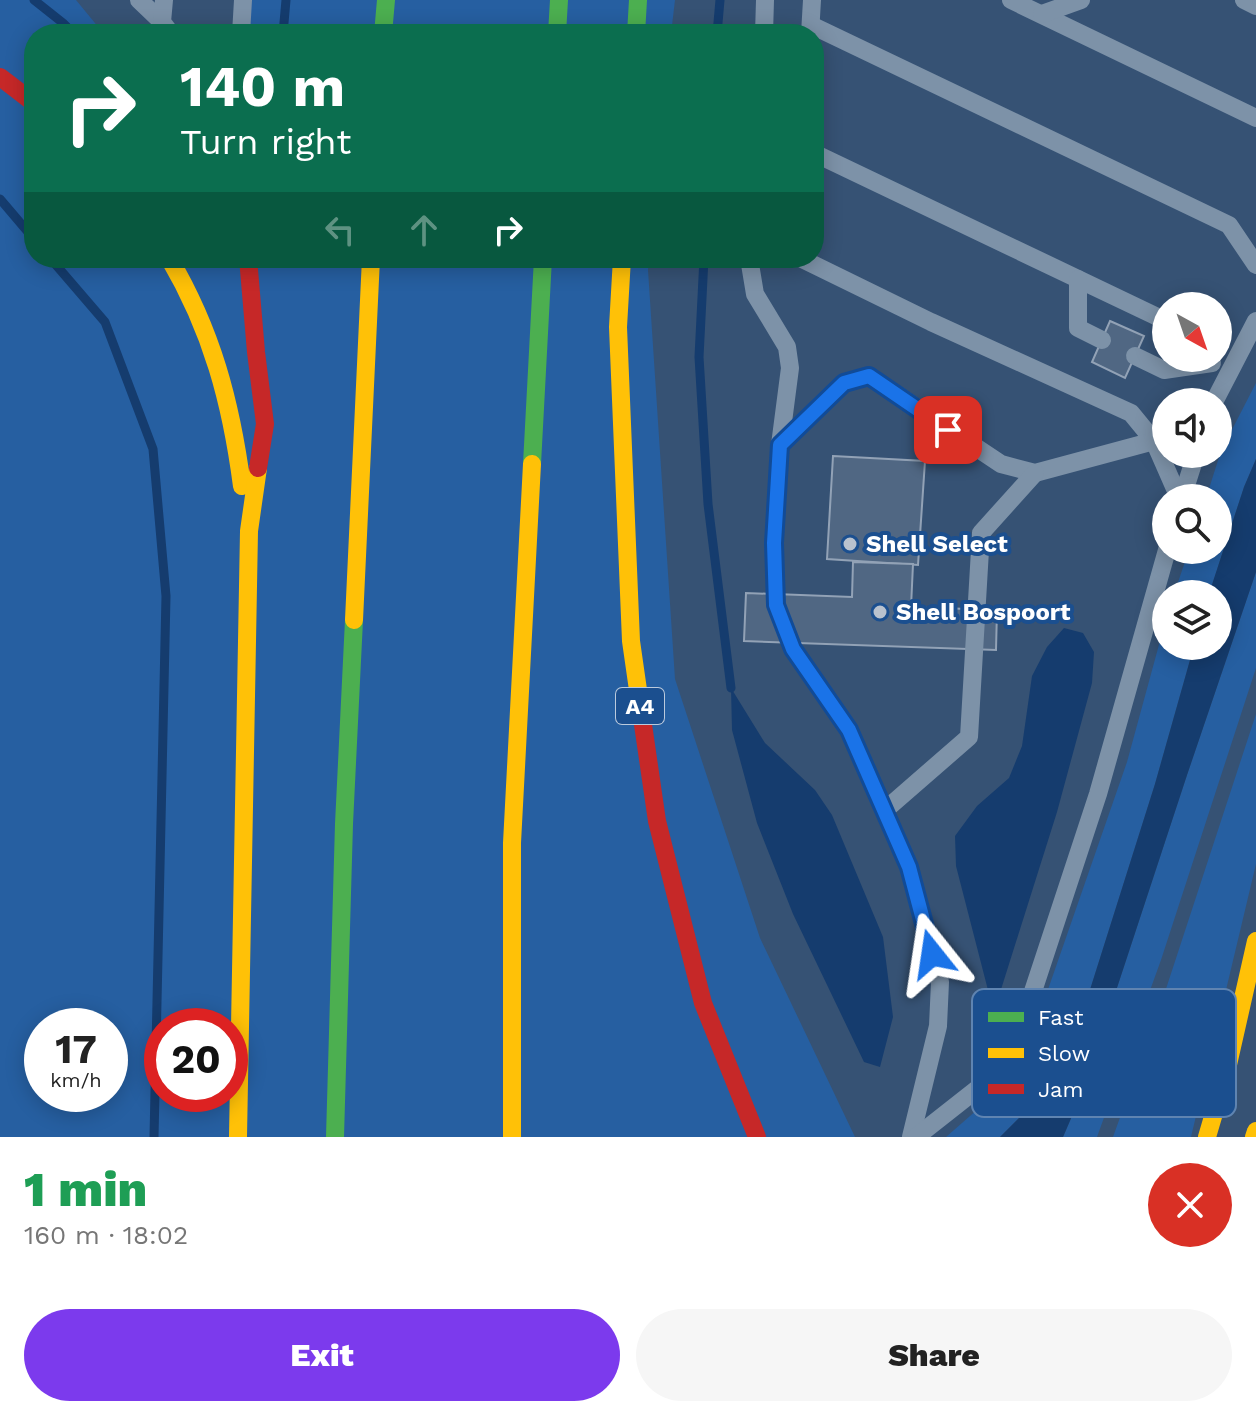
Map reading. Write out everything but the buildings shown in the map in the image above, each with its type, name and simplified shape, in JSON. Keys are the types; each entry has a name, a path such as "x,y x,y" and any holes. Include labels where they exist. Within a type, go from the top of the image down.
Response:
{"main road":[{"path":"384,24 386,0"},
{"path":"558,24 559,0"},
{"path":"637,24 638,0"},
{"path":"0,77 24,95"},
{"path":"175,268 213,347 234,427 249,531"},
{"path":"238,1137 249,531 265,424 249,268"},
{"path":"335,1137 344,824 371,268"},
{"path":"512,1137 512,843 542,268"},
{"name":"A4","path":"621,268 618,327 631,641 657,821 703,1003 757,1137"},
{"path":"1236,1029 1256,941"},
{"path":"1207,1137 1213,1117"},
{"path":"1254,1137 1256,1131"}],"lane":[{"path":"139,0 162,24"},
{"path":"164,0 166,24"},
{"path":"242,24 243,0"},
{"path":"764,24 765,0"},
{"path":"811,24 812,0"},
{"path":"1011,0 1256,118"},
{"path":"1042,14 1081,0"},
{"path":"1244,0 1256,6"},
{"path":"824,35 1229,225 1256,265"},
{"path":"824,158 1152,314"},
{"path":"751,268 755,294 787,347 790,368 780,445 774,543 776,605 793,649 849,730 909,867 940,982 938,1026 914,1137"},
{"path":"820,268 1131,413 1152,431"},
{"path":"1078,279 1078,328 1102,340"},
{"path":"1220,388 1256,321"},
{"path":"1135,356 1152,364"},
{"path":"780,445 844,383 869,376 1001,464 1035,473 1152,440"},
{"path":"884,811 969,737 981,533 1035,473"},
{"path":"1034,989 1098,794 1163,564"},
{"path":"914,1137 972,1093"}],"shaded area":[{"path":"0,0 76,0 96,24 24,24 24,268 648,268 675,679 760,938 855,1137 0,1137"},
{"path":"245,0 675,0 672,24 243,24"},
{"path":"1256,383 1256,459 1232,524 1232,484 1210,484 1216,468 1232,468 1232,430"},
{"path":"1256,459 1256,572 1232,643 1232,580 1214,580 1219,564 1232,564 1232,524"},
{"path":"1184,564 1219,564 1214,580 1179,580"},
{"path":"1256,572 1256,668 1161,960 1151,989 1117,989 1226,660 1232,660 1232,643"},
{"path":"1064,628 1083,633 1094,652 1092,683 1057,812 1001,989 988,989 956,866 955,836 977,806 1009,778 1022,746 1032,676 1047,647"},
{"path":"1155,660 1190,660 1155,784 1090,989 1048,989 1127,762"},
{"path":"1190,660 1226,660 1117,989 1090,989 1155,784"},
{"path":"731,688 765,743 815,790 832,815 883,937 893,1017 880,1067 864,1062 793,914 757,823 732,730"},
{"path":"1256,714 1256,864 1226,989 1166,989"},
{"path":"972,1114 972,1117 1020,1117 1000,1137 946,1137"},
{"path":"1020,1117 1072,1117 1063,1137 1000,1137"},
{"path":"1072,1117 1104,1117 1097,1137 1063,1137"},
{"path":"1120,1117 1196,1117 1191,1137 1113,1137"}],"waterway":[{"path":"34,0 64,24"},
{"path":"284,24 286,0"},
{"path":"718,24 720,0"},
{"path":"0,199 24,227"},
{"path":"59,268 105,322 153,449 166,596 154,1137"},
{"path":"703,268 699,357 708,504 731,688"}],"traffic: fast":[{"path":"384,24 386,0"},
{"path":"558,24 559,0"},
{"path":"637,24 638,0"},
{"path":"532,464 542,268"},
{"path":"335,1137 344,824 354,620"}],"traffic: slow":[{"path":"175,268 197,313 218,368 242,486"},
{"path":"354,620 371,268"},
{"path":"621,268 618,327 631,641 639,697"},
{"path":"512,1137 512,843 532,464"},
{"path":"238,1137 249,531 258,468"},
{"path":"1236,1029 1256,941"},
{"path":"1207,1137 1213,1117"},
{"path":"1254,1137 1256,1131"}],"traffic: jam":[{"path":"0,77 24,95"},
{"path":"249,268 265,424 258,468"},
{"path":"639,697 657,821 703,1003 757,1137"}],"place":[{"name":"Shell Select","path":"850,544"},
{"name":"Shell Bospoort","path":"880,612"}],"route":[{"path":"932,954 909,867 849,730 793,649 776,605 774,543 780,445 844,383 869,376 948,430"}]}
